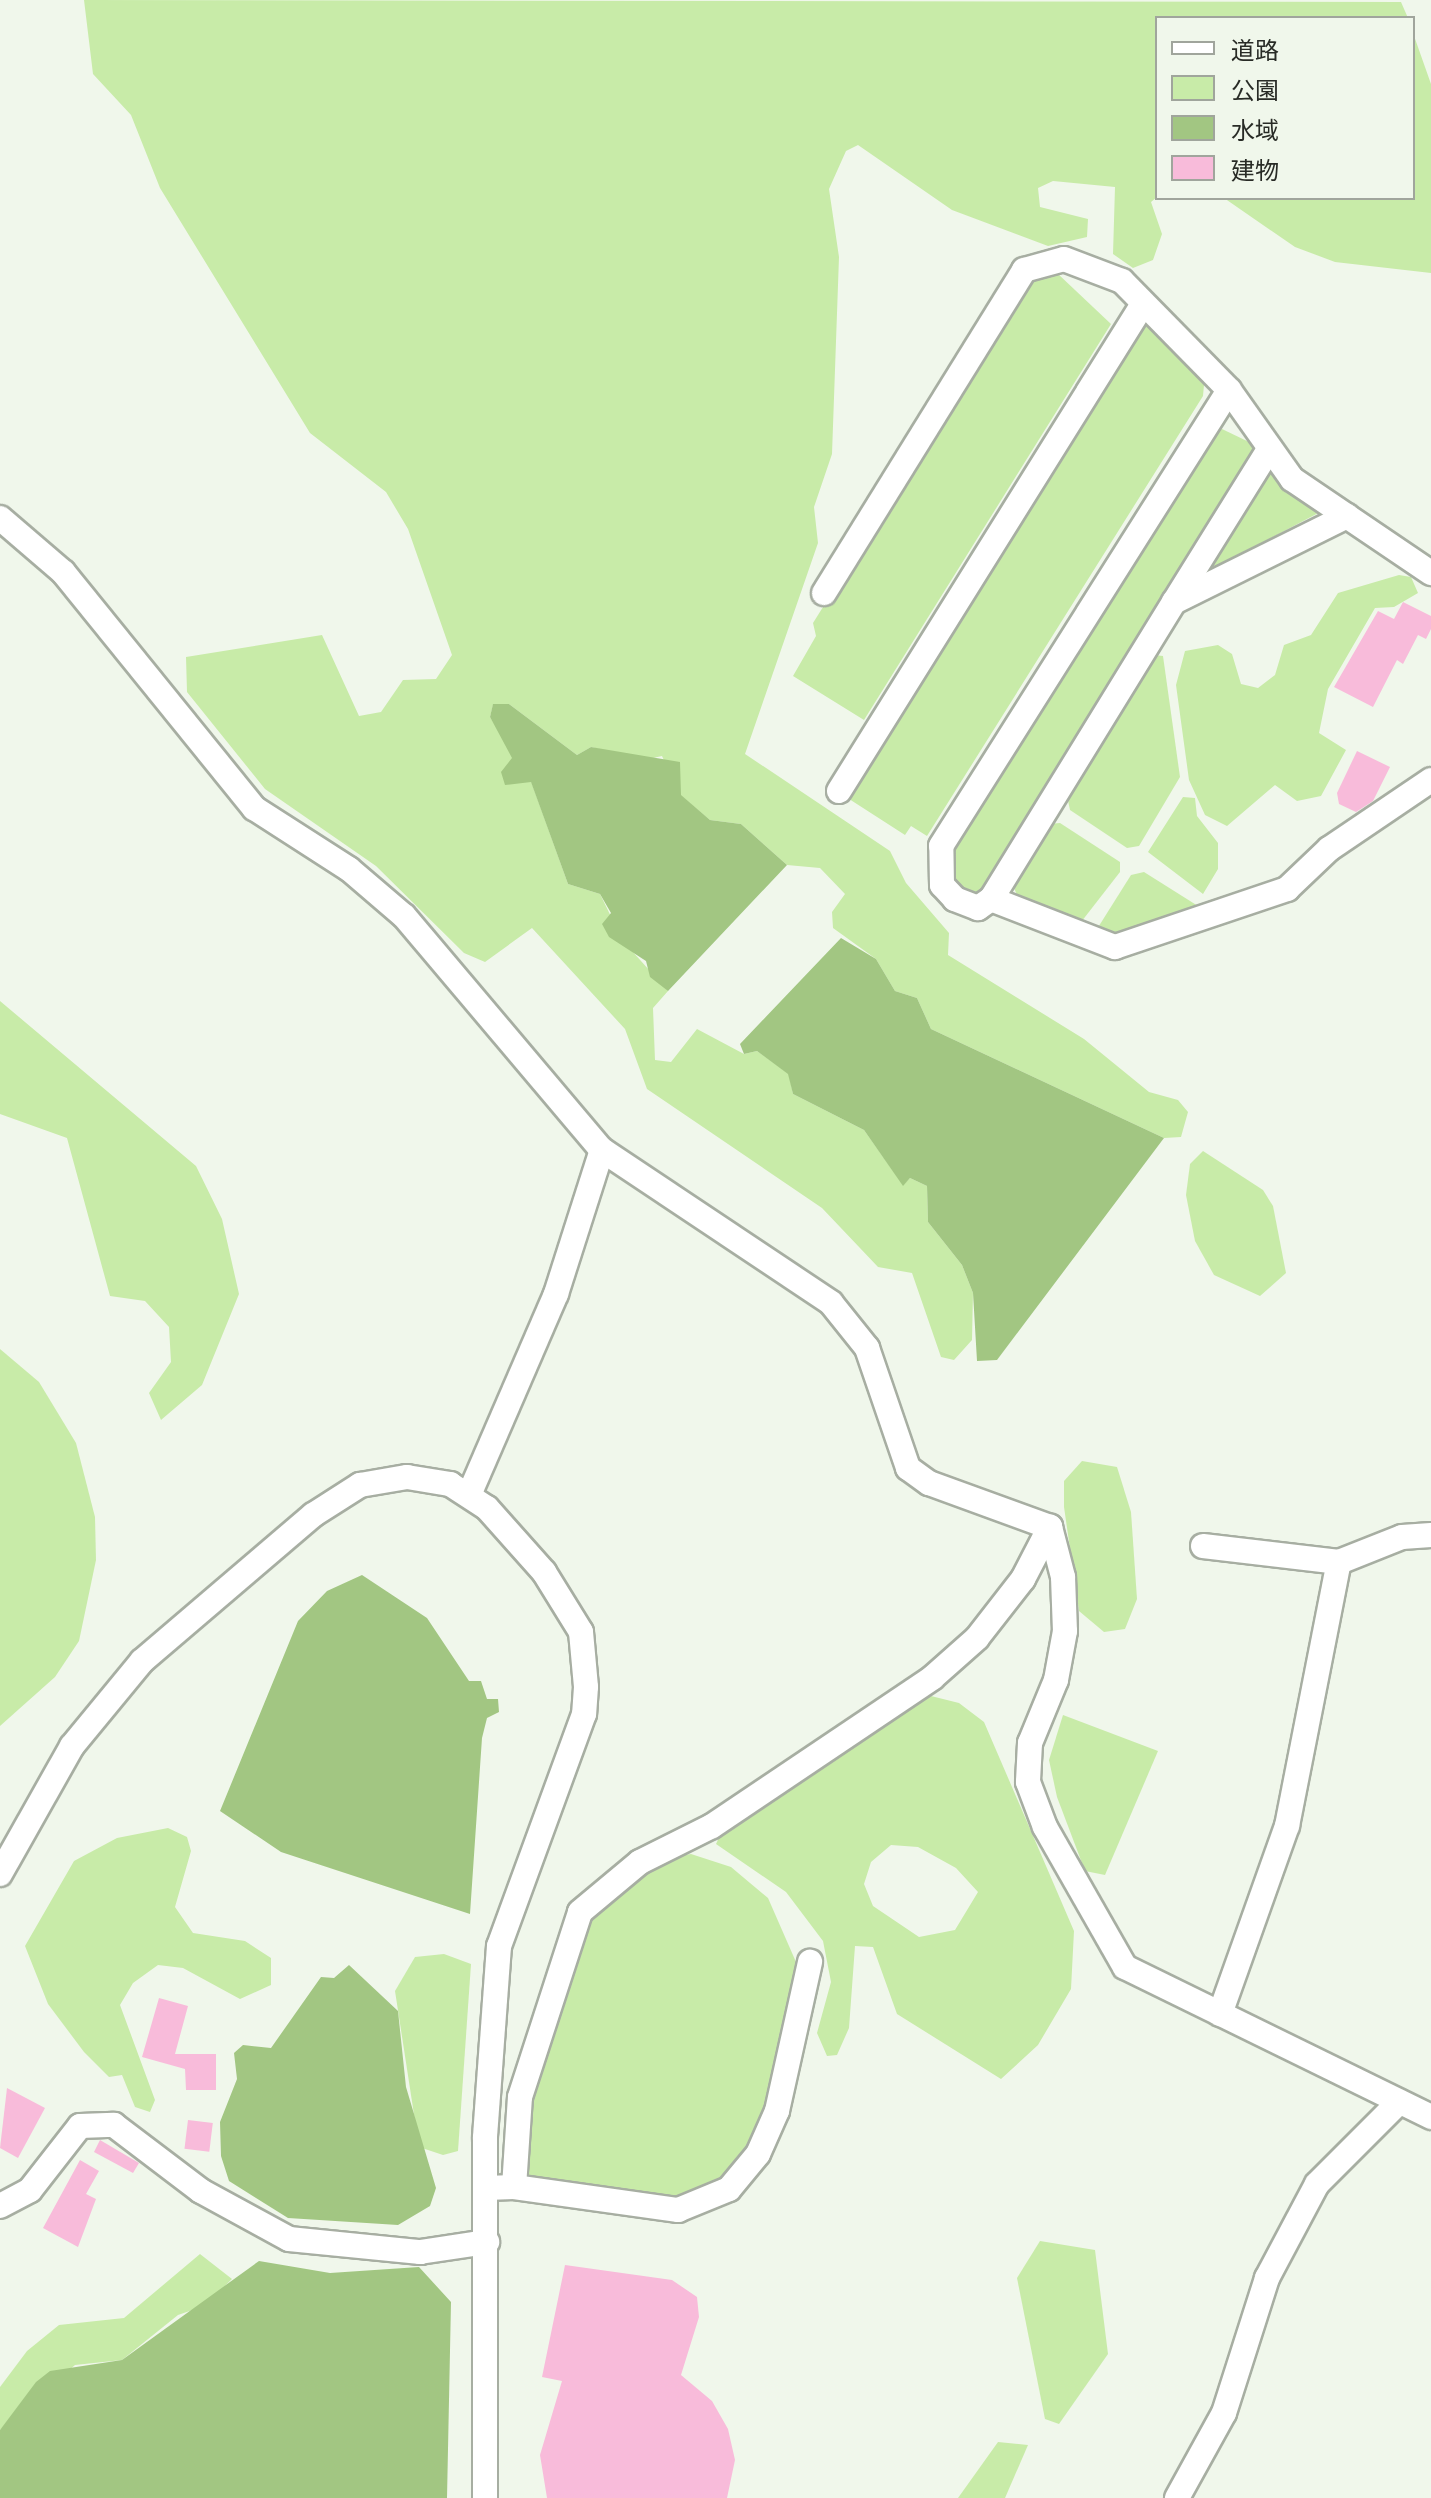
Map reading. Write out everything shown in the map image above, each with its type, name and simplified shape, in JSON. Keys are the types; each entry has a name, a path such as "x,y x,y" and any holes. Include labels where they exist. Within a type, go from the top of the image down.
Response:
{"street":[{"path":"824,593 1024,270 1064,259 1122,281 1229,390 1292,479 1431,573"},
{"path":"839,791 1143,304"},
{"path":"1229,390 941,846 939,876 955,899 978,908 991,899 1270,448"},
{"path":"1174,602 1347,516"},
{"path":"0,518 63,572 254,808 349,869 404,916 602,1150 831,1303 867,1348 908,1468 929,1483 1050,1527"},
{"path":"991,899 1115,947 1287,889 1329,849 1431,780"},
{"path":"469,1495 556,1294 602,1150"},
{"path":"0,1874 72,1746 106,1702 174,1632 313,1515 382,1479 428,1479 469,1495 558,1590 586,1660 584,1714 499,1946 486,2188 485,2498"},
{"path":"1050,1527 1063,1577 1065,1631 1056,1680 1030,1743 1028,1782 1045,1827 1125,1967 1431,2117"},
{"path":"514,2187 520,2097 580,1912 640,1862 712,1826 932,1678 986,1627 1050,1527"},
{"path":"1203,1546 1339,1562 1402,1537 1431,1535"},
{"path":"1220,2014 1287,1826 1339,1562"},
{"path":"486,2188 514,2187 678,2210 729,2189 758,2154 777,2111 810,1962"},
{"path":"1177,2498 1224,2413 1267,2278 1317,2184 1399,2102"},
{"path":"0,2206 30,2190 80,2126 114,2125 201,2191 289,2239 420,2252 487,2242"}],"green space":[{"path":"84,0 1401,2 1407,16 1155,16 1155,199 1151,202 1162,234 1153,260 1133,268 1113,254 1115,187 1053,181 1038,188 1040,207 1088,219 1087,237 1048,246 952,210 858,145 846,151 829,189 839,257 832,454 814,507 818,543 745,754 890,851 906,883 949,933 948,955 1084,1039 1149,1092 1178,1100 1188,1112 1181,1137 1164,1138 931,1029 917,998 895,991 876,959 833,928 832,912 845,894 820,868 787,865 741,824 710,820 680,795 662,756 644,760 591,747 577,755 509,704 493,705 490,717 531,781 568,884 600,894 623,941 668,991 653,1008 655,1060 671,1062 697,1029 744,1054 757,1051 789,1074 793,1094 864,1130 903,1185 910,1178 927,1186 928,1222 962,1265 973,1293 972,1340 954,1360 941,1357 912,1273 878,1267 822,1208 647,1089 625,1029 532,928 485,962 464,953 376,866 265,789 187,692 186,657 322,635 359,716 381,712 403,680 436,679 452,655 408,529 386,492 310,433 160,188 131,115 93,74"},
{"path":"1415,39 1431,84 1431,273 1335,262 1295,247 1227,200 1415,200"},
{"path":"1057,273 1111,324 864,720 793,676 816,636 813,623 1028,279"},
{"path":"1151,325 1204,385 1203,396 927,836 911,826 905,835 846,797 1139,326"},
{"path":"1222,429 1249,442 1258,455 979,901 951,886 948,859 1209,434"},
{"path":"1267,461 1324,510 1207,572"},
{"path":"1399,575 1411,577 1418,593 1394,607 1375,608 1328,689 1319,733 1346,750 1321,796 1297,801 1275,785 1227,826 1205,815 1189,780 1176,685 1185,651 1218,645 1232,654 1241,684 1258,688 1275,675 1284,645 1311,635 1338,593"},
{"path":"1154,655 1163,656 1180,777 1139,846 1127,848 1070,810 1067,796"},
{"path":"1183,797 1195,798 1197,816 1218,843 1218,869 1203,894 1148,852"},
{"path":"1060,823 1120,862 1120,872 1078,926 1017,895 1012,883 1049,824"},
{"path":"1144,872 1198,906 1121,936 1097,929 1131,875"},
{"path":"0,1001 196,1166 222,1219 239,1294 202,1385 161,1420 149,1393 171,1362 169,1327 145,1301 110,1296 67,1138 0,1114"},
{"path":"1203,1151 1263,1190 1273,1206 1286,1273 1260,1296 1214,1275 1195,1241 1186,1195 1190,1164"},
{"path":"0,1349 39,1382 76,1443 95,1517 96,1560 79,1641 55,1677 0,1726"},
{"path":"1082,1461 1117,1467 1131,1512 1137,1599 1125,1629 1104,1632 1079,1611 1064,1507 1064,1481"},
{"path":"927,1695 959,1703 984,1722 1074,1931 1071,1989 1038,2045 1001,2079 897,2014 873,1947 855,1946 849,2028 837,2055 827,2056 817,2033 831,1982 823,1941 786,1892 716,1844 724,1827","holes":["891,1845 918,1847 956,1868 978,1892 955,1930 919,1937 873,1906 864,1884 871,1862"]},
{"path":"1063,1715 1158,1751 1105,1875 1085,1871 1057,1797 1049,1760"},
{"path":"168,1828 187,1837 191,1851 175,1907 193,1933 245,1941 271,1958 271,1985 240,1999 183,1968 158,1965 133,1983 120,2005 155,2100 150,2112 135,2107 122,2075 109,2077 84,2052 48,2004 25,1946 74,1861 117,1838"},
{"path":"691,1854 731,1867 768,1898 796,1962 796,1994 769,2105 734,2175 682,2202 523,2182 532,2093 587,1913 667,1858"},
{"path":"444,1954 471,1964 458,2151 443,2155 419,2147 395,1991 415,1957"},
{"path":"1040,2241 1095,2250 1108,2354 1059,2424 1045,2419 1017,2278"},
{"path":"200,2254 232,2279 204,2306 178,2315 122,2360 75,2365 0,2430 0,2387 27,2351 59,2325 124,2318"},
{"path":"998,2442 1028,2445 1005,2498 958,2498"}],"water":[{"path":"493,704 509,704 577,755 591,747 680,762 681,795 710,820 741,824 787,865 668,991 650,977 646,961 609,937 602,924 611,913 600,894 568,884 531,782 505,785 501,772 512,758 490,717"},
{"path":"841,938 876,959 895,991 917,998 931,1029 1164,1138 997,1360 977,1361 973,1293 962,1265 928,1222 927,1186 910,1178 903,1186 864,1130 793,1094 788,1074 757,1051 744,1054 740,1044"},
{"path":"362,1575 427,1618 469,1681 481,1681 487,1699 498,1699 499,1712 487,1718 482,1738 470,1914 281,1852 220,1811 298,1621 327,1591"},
{"path":"349,1965 398,2011 406,2087 436,2188 430,2206 398,2225 288,2218 229,2181 221,2156 220,2122 237,2079 234,2053 243,2045 271,2048 321,1977 334,1978"},
{"path":"259,2261 330,2273 419,2267 451,2302 447,2498 0,2498 0,2430 36,2382 50,2371 122,2360"}],"building":[{"path":"1403,602 1431,616 1431,629 1426,639 1418,635 1403,664 1397,660 1373,707 1334,687 1378,611 1394,619"},
{"path":"1357,751 1390,767 1373,801 1356,812 1339,804 1337,793"},
{"path":"159,1998 188,2006 175,2054 216,2054 216,2090 186,2090 185,2069 142,2057"},
{"path":"7,2088 45,2108 18,2158 0,2148"},
{"path":"188,2120 213,2123 209,2152 184,2149"},
{"path":"100,2140 139,2163 133,2173 94,2152"},
{"path":"80,2160 99,2171 86,2194 96,2199 78,2247 43,2228"},
{"path":"565,2265 672,2280 697,2297 699,2317 681,2375 712,2401 728,2429 735,2460 727,2498 547,2498 540,2455 562,2381 542,2377"}]}
